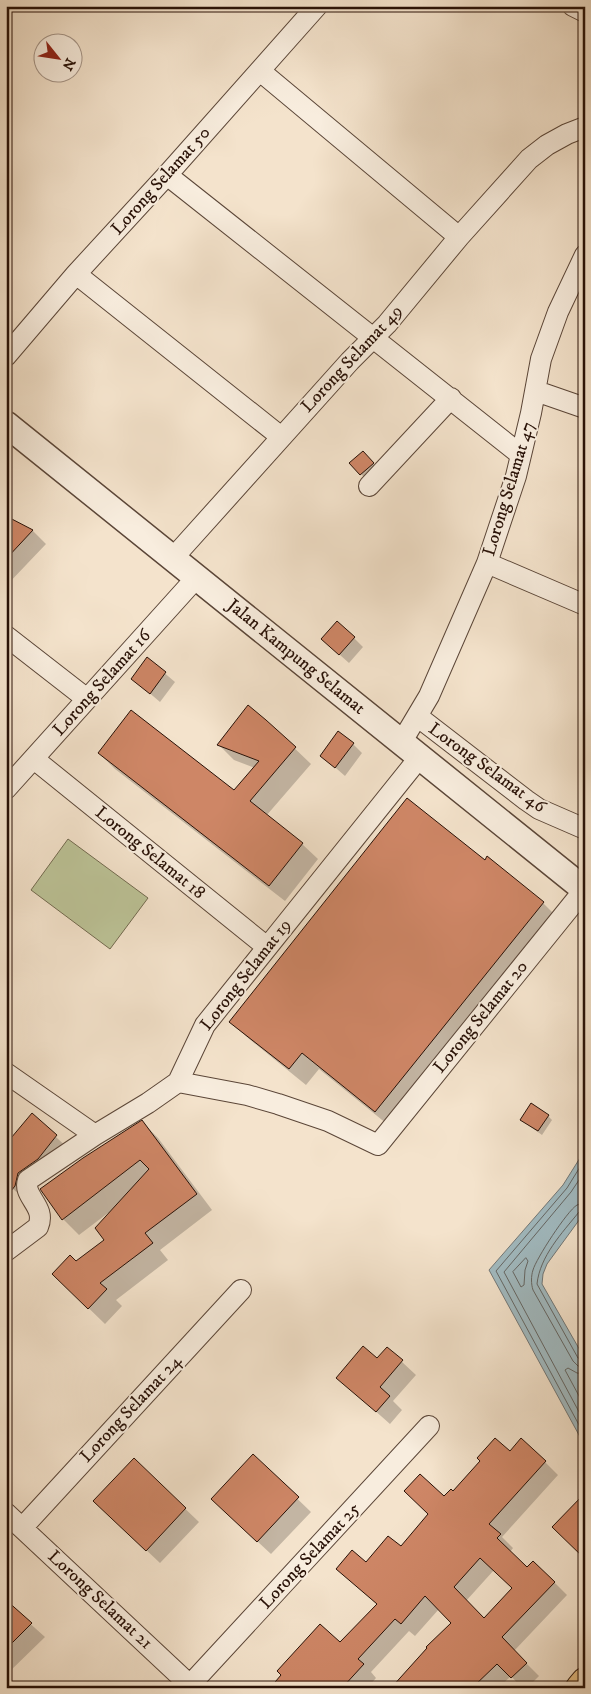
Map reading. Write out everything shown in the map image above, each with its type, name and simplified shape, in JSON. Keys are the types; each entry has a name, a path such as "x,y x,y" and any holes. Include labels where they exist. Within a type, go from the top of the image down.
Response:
{"main road":[{"path":"580,1688 585,1682"}],"street":[{"name":"Lorong Selamat 50","path":"6,356 76,274 317,6"},
{"path":"573,6 585,12"},
{"path":"260,71 459,238"},
{"name":"Lorong Selamat 49","path":"173,558 280,436 387,324 528,160 567,134 585,127"},
{"path":"167,175 522,455"},
{"name":"Lorong Selamat 47","path":"410,750 417,716 429,696 487,563 511,495 522,455 541,359 558,312 585,255"},
{"path":"76,274 280,436"},
{"path":"536,391 585,408"},
{"path":"370,486 451,398"},
{"name":"Jalan Kampung Selamat","path":"6,424 584,890"},
{"path":"487,563 585,605"},
{"name":"Lorong Selamat 16","path":"6,789 197,577"},
{"path":"6,636 87,699"},
{"name":"Lorong Selamat 46","path":"417,716 532,804 556,817 585,829"},
{"name":"Lorong Selamat 19","path":"178,1082 205,1024 266,947 410,750"},
{"name":"Lorong Selamat 18","path":"34,759 266,947"},
{"name":"Lorong Selamat 20","path":"178,1082 247,1095 278,1104 328,1121 378,1145 584,890"},
{"path":"6,1073 95,1135"},
{"path":"6,1250 38,1227 40,1222 41,1216 27,1188 28,1180 178,1082"},
{"name":"Lorong Selamat 24","path":"22,1528 240,1290"},
{"name":"Lorong Selamat 25","path":"192,1686 429,1426"},
{"name":"Lorong Selamat 21","path":"6,1513 192,1686"}],"green space":[{"path":"68,839 148,898 110,949 31,890"}],"water":[{"path":"585,1150 585,1212 547,1264 542,1284 585,1359 585,1446 489,1270 563,1185"}],"building":[{"path":"363,451 374,463 360,475 349,463"},
{"path":"6,516 33,530 6,559"},
{"path":"337,621 355,637 339,655 321,639"},
{"path":"147,657 166,672 150,694 131,679"},
{"path":"248,705 296,747 250,801 303,843 269,886 98,753 131,710 234,790 259,761 217,745"},
{"path":"338,731 354,743 335,768 320,756"},
{"path":"407,798 485,860 487,856 544,902 375,1112 302,1053 289,1069 229,1022"},
{"path":"531,1103 549,1115 538,1131 520,1120"},
{"path":"32,1113 57,1135 38,1159 18,1173 15,1186 6,1197 6,1144"},
{"path":"142,1120 197,1194 145,1233 153,1243 100,1283 107,1289 88,1309 52,1274 70,1255 76,1261 104,1240 95,1228 149,1169 140,1160 62,1220 40,1189 83,1158"},
{"path":"363,1346 377,1358 387,1347 403,1360 380,1387 390,1396 376,1412 336,1378"},
{"path":"495,1438 510,1451 521,1438 546,1461 489,1524 501,1534 497,1538 527,1567 533,1561 555,1582 502,1637 527,1663 511,1678 497,1664 472,1688 391,1688 426,1647 451,1623 425,1596 401,1624 395,1619 358,1659 364,1664 342,1688 270,1688 281,1675 277,1671 320,1624 340,1642 377,1604 336,1569 352,1550 366,1562 388,1536 401,1546 428,1514 404,1491 420,1474 444,1496 451,1489 453,1491 480,1461 477,1458","holes":["480,1558 512,1588 484,1618 454,1587"]},
{"path":"253,1454 299,1497 257,1542 211,1499"},
{"path":"134,1458 186,1508 146,1551 93,1501"},
{"path":"585,1493 585,1559 552,1527"},
{"path":"6,1600 32,1623 6,1649"}]}
